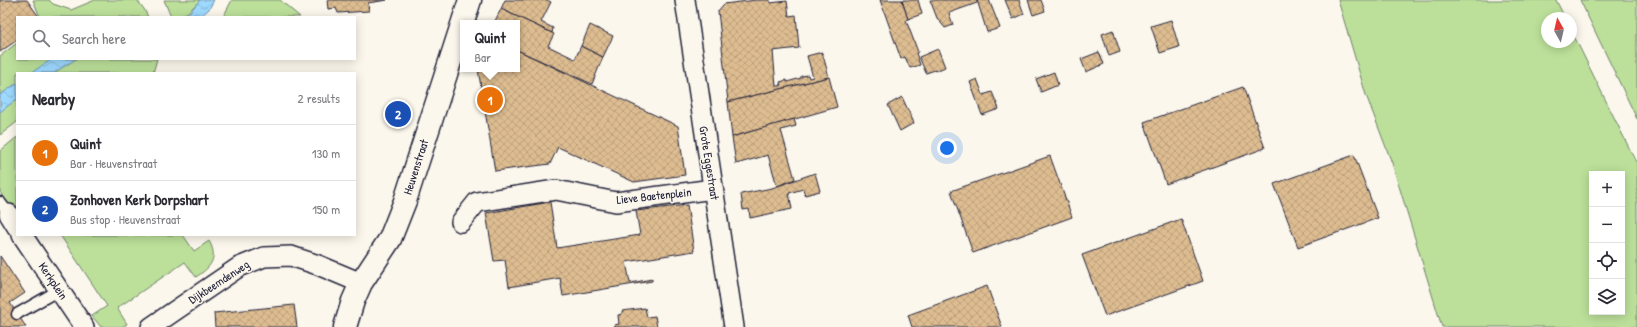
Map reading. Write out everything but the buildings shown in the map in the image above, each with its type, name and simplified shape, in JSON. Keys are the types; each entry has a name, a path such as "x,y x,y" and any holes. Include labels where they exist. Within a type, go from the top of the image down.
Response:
{"street":[{"name":"Heuvenstraat","path":"464,20 470,0"},
{"name":"Grote Eggestraat","path":"685,0 734,327"},
{"name":"Heuvenstraat","path":"345,327 353,301 361,283 390,239 405,201 460,31"},
{"name":"Lieve Baetenplein","path":"461,222 477,202 556,190 616,202 713,189"},
{"name":"Kerkplein","path":"23,236 84,327"},
{"name":"Dijkbeemdenweg","path":"151,327 239,267 264,257 292,256 361,283"}],"lane":[{"path":"17,314 59,290"}],"green space":[{"path":"33,0 49,0 53,4 71,10 95,0 137,0 148,16 40,16"},
{"path":"164,0 200,0 191,10 184,14 180,16 171,16"},
{"path":"232,0 280,0 299,16 224,16"},
{"path":"1338,0 1556,0 1562,12 1541,12 1541,48 1577,48 1577,42 1637,164 1637,327 1442,327 1392,163 1366,95"},
{"path":"1580,0 1637,0 1637,119"},
{"path":"16,44 16,60 157,60 153,72 16,72 16,123 0,135 0,56"},
{"path":"16,138 16,210 13,212 0,192 0,151"},
{"path":"61,236 184,236 194,251 209,241 213,253 212,262 196,277 185,262 117,308 127,324 122,327 101,327 92,316 107,306"}],"water":[{"path":"200,0 214,0 209,9 201,16 181,16 189,13"},
{"path":"50,60 74,60 56,72 32,72"},
{"path":"16,84 16,100 0,112 0,95"}],"place":[{"name":"Quint","path":"490,100"},
{"name":"Zonhoven Kerk Dorpshart","path":"398,114"}]}
